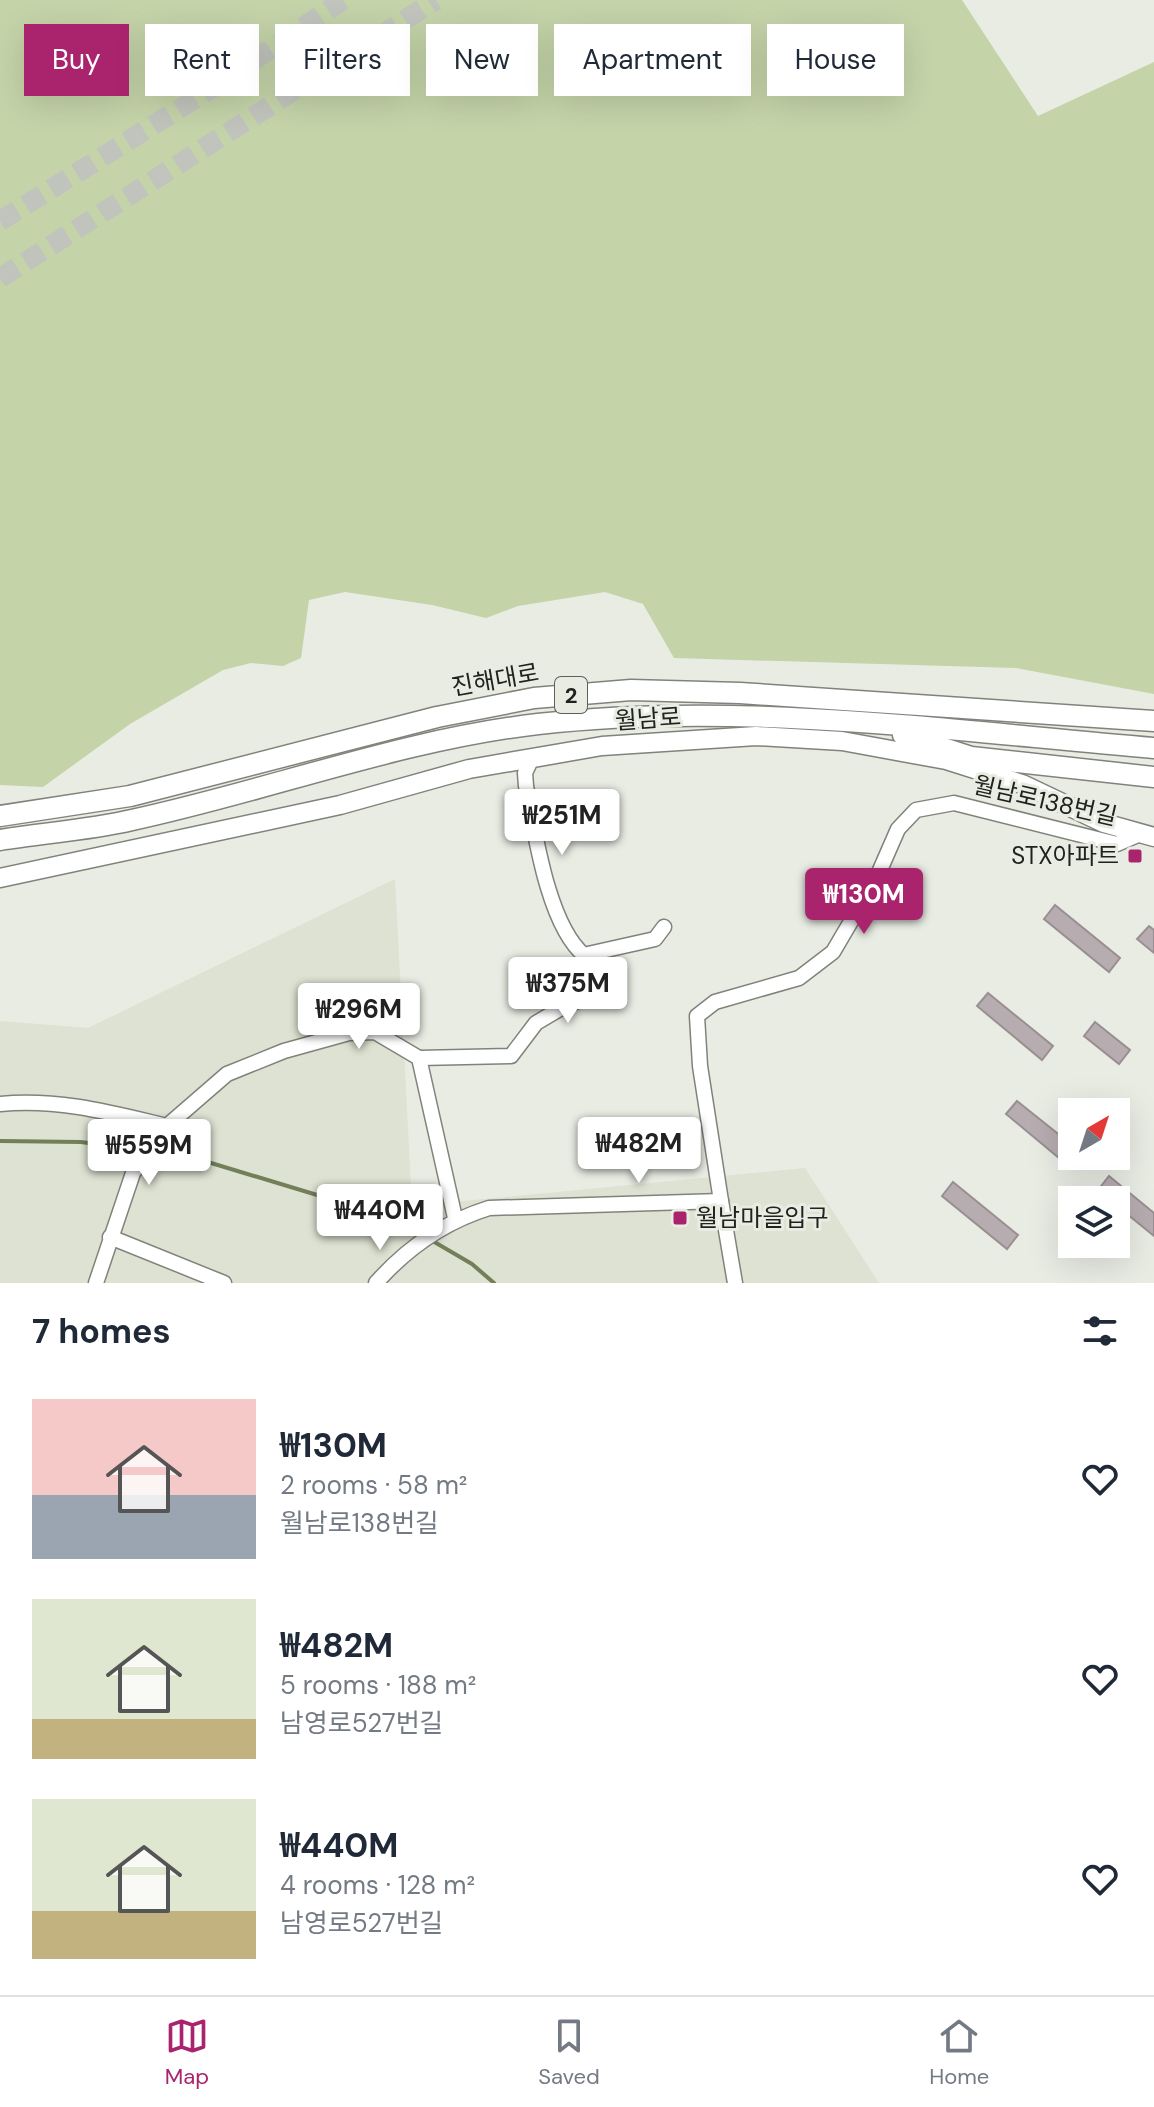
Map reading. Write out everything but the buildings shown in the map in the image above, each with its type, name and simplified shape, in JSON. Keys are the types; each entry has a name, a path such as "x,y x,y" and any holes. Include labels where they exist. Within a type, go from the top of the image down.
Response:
{"highway":[{"name":"진해대로","path":"0,816 130,796 437,717 534,698 631,690 740,693 1154,721"},
{"name":"2","path":"0,840 131,821 439,741 535,724 628,716 869,724 1154,748"},
{"path":"869,724 971,757 1154,777"}],"main road":[{"name":"월남로","path":"0,878 340,805 469,769 602,746 756,736 842,741 946,760 1022,784 1104,823 1147,836"}],"street":[{"path":"96,1283 133,1173 167,1126 227,1074 284,1051 349,1033 375,1032 419,1058 501,1058 515,1054 536,1023 585,998 589,983 585,956 567,934 550,897 526,786 525,773 532,758"},
{"name":"월남로138번길","path":"721,1201 700,1066 697,1016 715,1002 799,978 833,952 877,877 898,829 916,810 954,803 1117,844 1147,836"},
{"path":"585,956 655,939 664,927"},
{"path":"419,1058 455,1218"},
{"path":"0,1104 29,1101 87,1108 167,1126"},
{"path":"376,1283 434,1231 455,1218 489,1208 721,1201 735,1283"},
{"path":"110,1237 224,1283"}],"shaded area":[{"path":"395,879 412,1206 805,1168 879,1283 0,1283 0,1021 88,1028"}],"green space":[{"path":"0,0 962,0 1038,116 1154,62 1154,694 1016,668 674,658 643,604 605,592 518,606 486,618 432,605 345,592 309,600 301,658 283,666 251,663 223,670 130,724 43,787 0,785"}],"waterway":[{"path":"0,1141 81,1142 138,1150"},
{"path":"160,1153 188,1156 393,1218 424,1236"},
{"path":"431,1240 472,1264 494,1283"}],"tunnel":[{"path":"0,221 211,89 343,0"},
{"path":"0,278 436,0"}],"place":[{"name":"STX아파트","path":"1135,856"},
{"name":"월남마을입구","path":"680,1218"}]}
